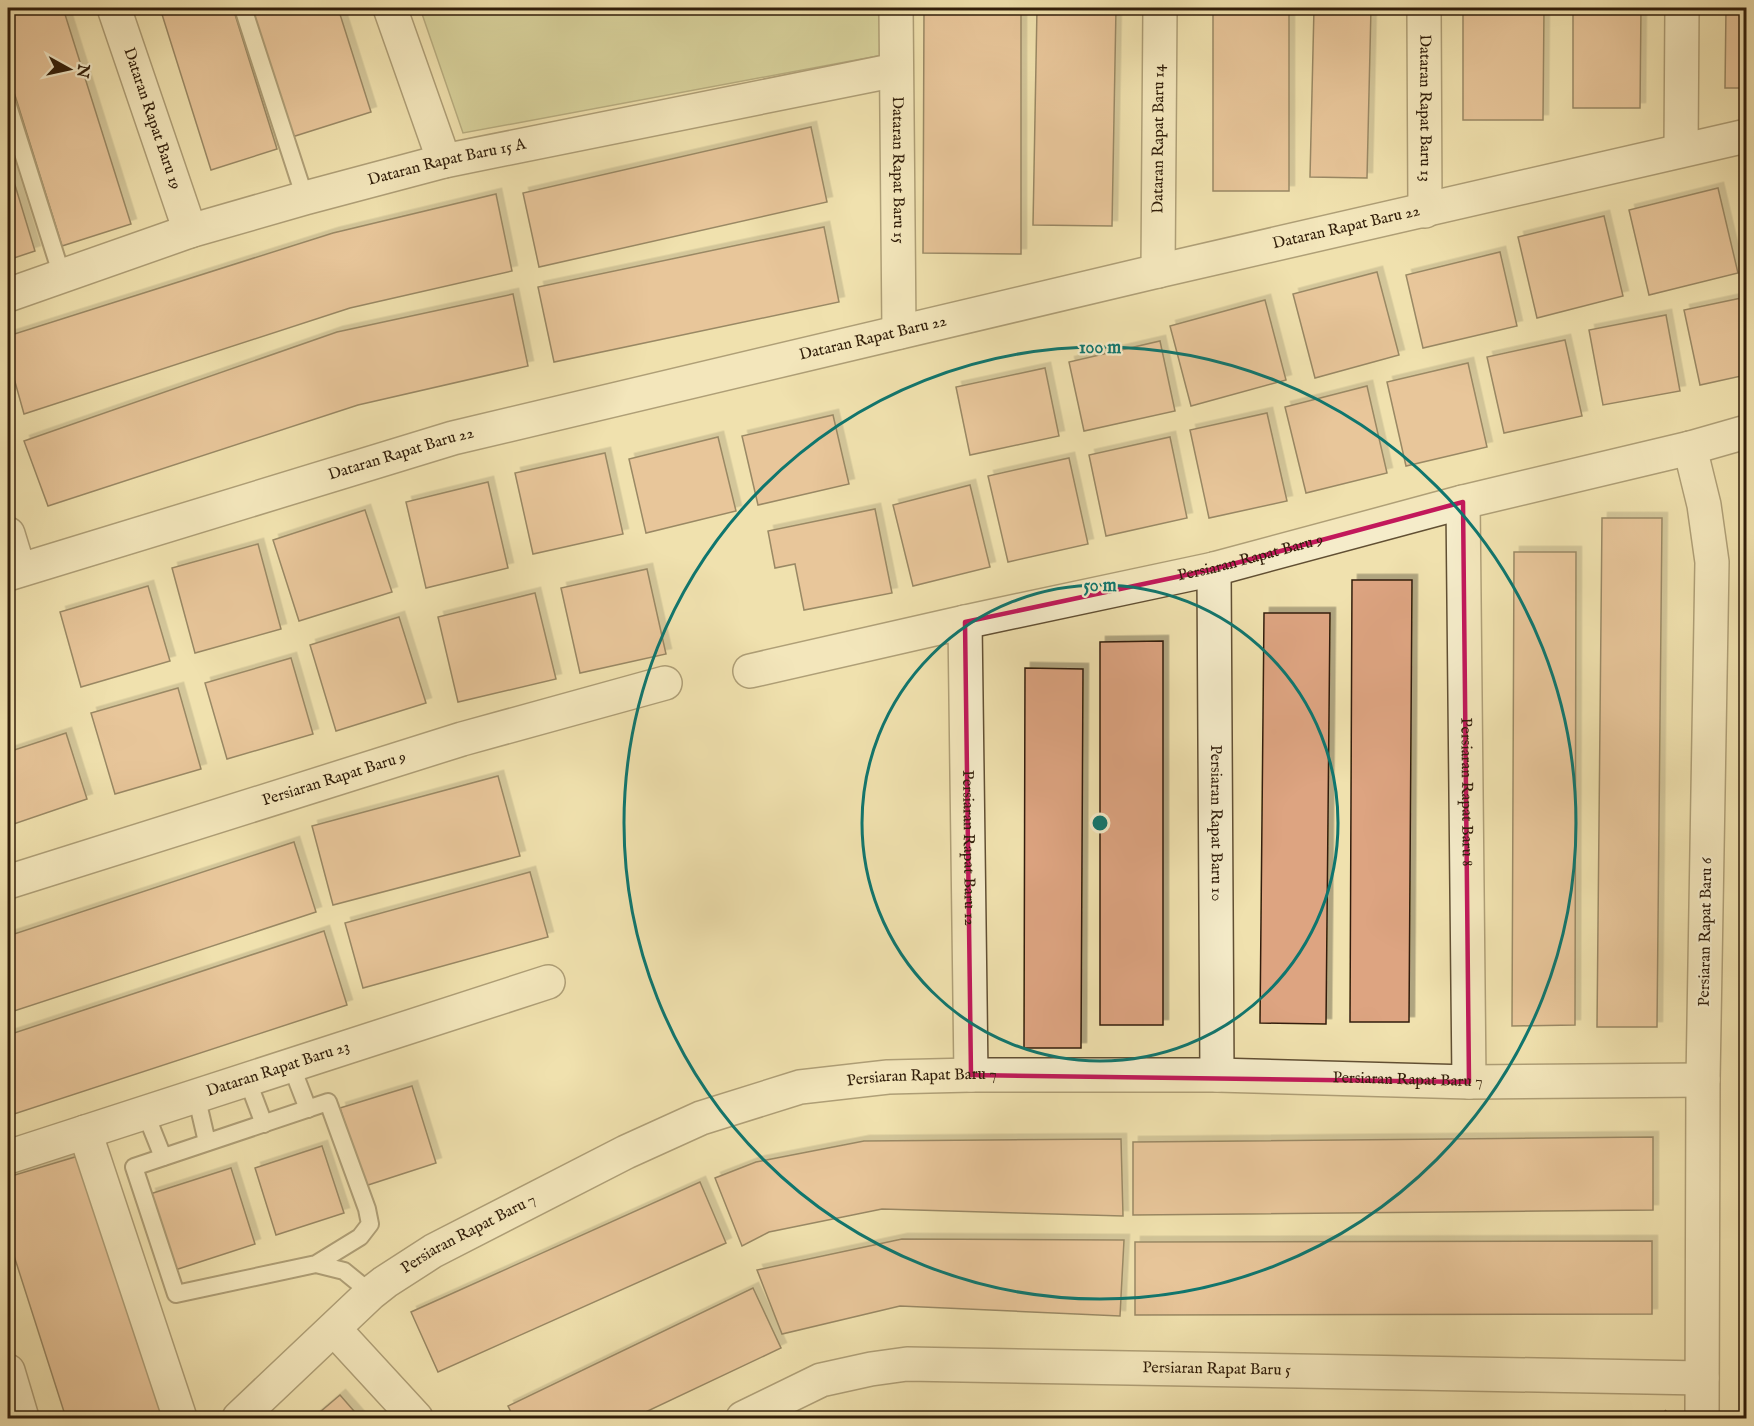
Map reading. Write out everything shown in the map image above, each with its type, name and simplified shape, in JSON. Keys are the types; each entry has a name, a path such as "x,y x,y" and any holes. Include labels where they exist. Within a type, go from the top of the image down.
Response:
{"street":[{"name":"Dataran Rapat Baru 19","path":"114,8 190,231"},
{"path":"390,8 444,161"},
{"name":"Dataran Rapat Baru 15","path":"896,8 899,333"},
{"name":"Dataran Rapat Baru 14","path":"1158,271 1160,8"},
{"name":"Dataran Rapat Baru 13","path":"1424,8 1425,210"},
{"path":"1681,150 1682,8"},
{"name":"Dataran Rapat Baru 15 A","path":"8,295 190,231 444,161 896,70"},
{"name":"Dataran Rapat Baru 22","path":"13,572 453,438 1158,271 1746,136"},
{"name":"Persiaran Rapat Baru 9","path":"750,671 1214,569 1462,502 1690,448 1746,432"},
{"name":"Persiaran Rapat Baru 6","path":"1690,448 1704,506 1712,562 1703,1080 1702,1419"},
{"name":"Persiaran Rapat Baru 8","path":"1462,502 1469,1082"},
{"path":"8,534 13,572"},
{"name":"Persiaran Rapat Baru 10","path":"1214,569 1216,1075"},
{"name":"Persiaran Rapat Baru 12","path":"965,622 971,1075"},
{"name":"Persiaran Rapat Baru 9","path":"8,882 462,739 664,683"},
{"name":"Dataran Rapat Baru 23","path":"8,1157 548,981"},
{"name":"Persiaran Rapat Baru 7","path":"239,1419 335,1330 371,1293 433,1251 626,1152 701,1118 800,1088 888,1077 971,1075 1216,1075 1469,1082 1703,1080"},
{"path":"86,1132 180,1419"},
{"path":"335,1330 416,1419"},
{"name":"Persiaran Rapat Baru 5","path":"756,1416 821,1380 907,1364 1702,1378"},
{"path":"8,1371 22,1419"}],"lane":[{"path":"243,8 305,198"},
{"path":"8,106 62,276"},
{"path":"291,1065 308,1109"},
{"path":"247,1079 264,1124"},
{"path":"196,1095 207,1142"},
{"path":"328,1102 367,1209 370,1224 360,1237 316,1264 176,1294 134,1167 264,1124 328,1102"},
{"path":"145,1112 163,1157"},
{"path":"316,1264 344,1271 371,1293"}],"highlighted area":[{"path":"1463,502 1469,1082 971,1075 965,622 1214,569"}],"green space":[{"path":"420,8 882,8 883,55 463,133"}],"building":[{"path":"8,8 63,8 131,224 62,246 8,73"},
{"path":"160,8 233,8 277,149 211,170"},
{"path":"251,8 338,8 371,112 292,137"},
{"path":"924,8 1021,8 1021,254 923,253"},
{"path":"1037,8 1116,8 1112,226 1033,225"},
{"path":"1213,8 1289,8 1289,191 1213,191"},
{"path":"1314,8 1371,8 1367,178 1310,177"},
{"path":"1463,8 1544,8 1543,120 1463,120"},
{"path":"1573,8 1641,8 1640,108 1573,108"},
{"path":"1726,8 1746,8 1746,88 1725,88"},
{"path":"811,127 827,202 539,267 523,193"},
{"path":"8,162 35,251 8,260"},
{"path":"1718,188 1738,273 1649,295 1629,210"},
{"path":"496,194 512,271 350,308 24,414 8,357 8,336 333,233"},
{"path":"1604,216 1623,296 1537,318 1518,237"},
{"path":"824,227 839,302 554,362 538,287"},
{"path":"1500,252 1517,326 1423,348 1406,275"},
{"path":"1377,272 1399,355 1315,378 1293,294"},
{"path":"513,294 528,366 358,405 48,506 24,441 337,332"},
{"path":"1746,297 1746,375 1700,385 1684,310"},
{"path":"1265,300 1286,380 1191,406 1170,326"},
{"path":"1666,315 1680,391 1603,405 1589,330"},
{"path":"1565,340 1582,416 1504,433 1487,357"},
{"path":"1160,341 1175,411 1084,431 1069,362"},
{"path":"1468,363 1487,447 1406,466 1387,382"},
{"path":"1045,368 1059,436 970,455 956,387"},
{"path":"1367,386 1387,473 1306,493 1285,407"},
{"path":"1267,413 1287,501 1209,518 1190,430"},
{"path":"833,415 849,484 758,505 742,436"},
{"path":"718,437 736,511 646,533 629,459"},
{"path":"1170,437 1187,518 1106,536 1089,455"},
{"path":"605,453 623,534 533,554 515,473"},
{"path":"1069,458 1088,544 1008,562 988,476"},
{"path":"488,482 508,568 426,588 406,502"},
{"path":"970,485 990,567 913,586 893,505"},
{"path":"875,509 892,593 804,610 795,564 775,568 768,531"},
{"path":"365,510 392,592 299,621 273,540"},
{"path":"1602,518 1662,518 1657,1027 1597,1027"},
{"path":"258,544 281,629 195,653 172,568"},
{"path":"1514,552 1576,552 1575,1025 1512,1026"},
{"path":"647,569 666,654 580,673 561,588"},
{"path":"1352,580 1412,580 1409,1022 1350,1022"},
{"path":"148,586 170,661 81,687 60,612"},
{"path":"535,593 556,679 458,702 438,617"},
{"path":"1264,613 1330,613 1326,1024 1260,1023"},
{"path":"399,617 426,703 336,731 310,645"},
{"path":"1163,641 1163,1025 1100,1025 1100,642"},
{"path":"291,658 313,734 227,759 205,683"},
{"path":"1025,668 1083,669 1081,1048 1024,1048"},
{"path":"178,688 201,769 115,794 91,713"},
{"path":"66,733 87,799 8,826 8,752"},
{"path":"498,776 520,856 333,905 312,826"},
{"path":"294,842 316,912 8,1013 8,936"},
{"path":"530,872 548,937 363,988 345,923"},
{"path":"324,931 347,1005 8,1116 8,1035"},
{"path":"412,1086 436,1163 365,1186 340,1108"},
{"path":"1653,1137 1653,1210 1133,1215 1133,1142"},
{"path":"1121,1139 1123,1216 882,1209 769,1232 742,1246 715,1178 756,1162 864,1141"},
{"path":"322,1146 344,1213 276,1235 255,1168"},
{"path":"85,1154 172,1418 66,1418 8,1237 8,1177"},
{"path":"231,1168 255,1244 175,1270 150,1194"},
{"path":"700,1182 726,1243 438,1372 411,1312"},
{"path":"902,1239 1124,1240 1120,1316 900,1306 782,1334 757,1270"},
{"path":"1652,1241 1652,1314 1135,1315 1135,1242"},
{"path":"753,1288 781,1348 633,1418 514,1418 508,1406"},
{"path":"340,1395 360,1418 313,1418"}]}
